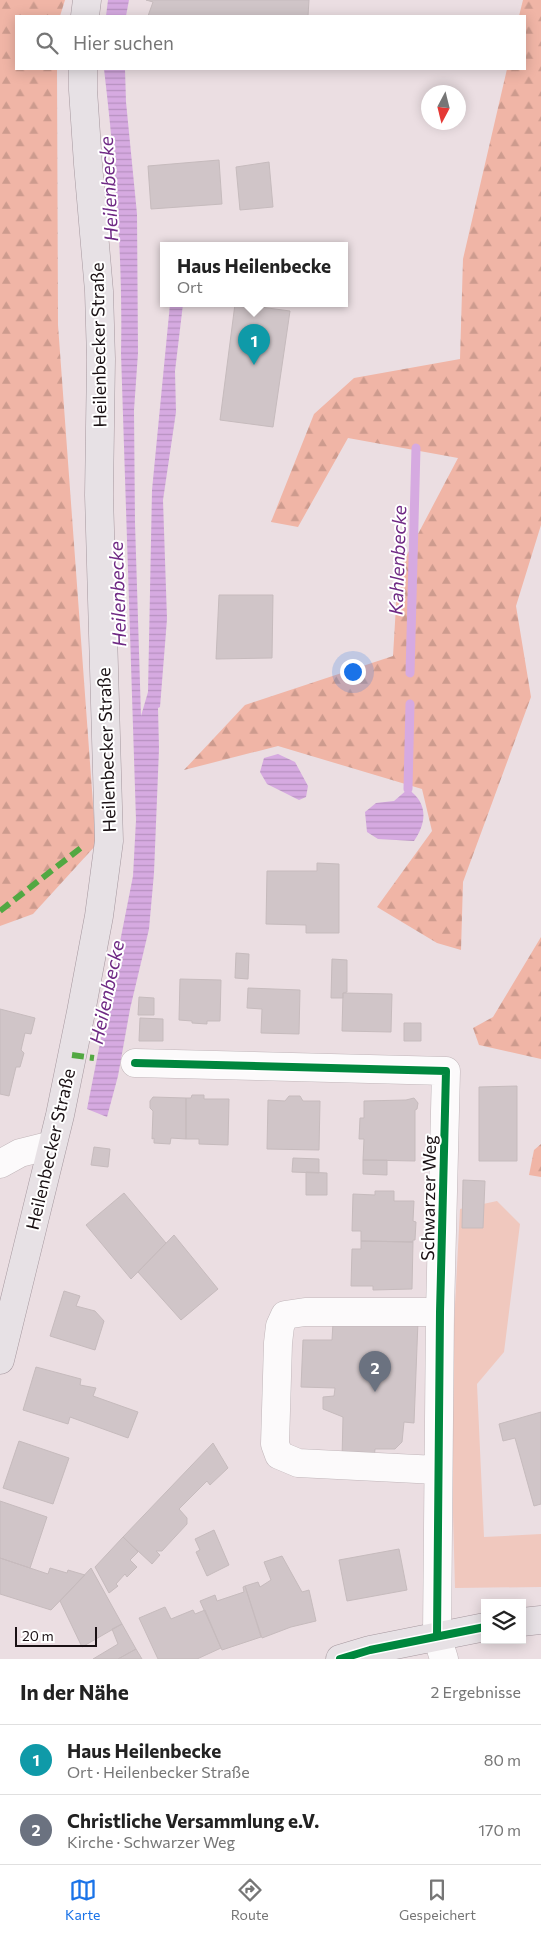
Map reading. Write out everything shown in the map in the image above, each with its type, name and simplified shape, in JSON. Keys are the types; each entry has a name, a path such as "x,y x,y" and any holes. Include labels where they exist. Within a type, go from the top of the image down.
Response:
{"main road":[{"path":"85,15 87,0"},
{"name":"Heilenbecker Straße","path":"0,1360 52,1145 81,1012 99,916 109,841 100,505 101,359 99,291 86,146 83,70"},
{"path":"526,1622 541,1620"},
{"path":"347,1658 440,1648 481,1629"}],"street":[{"name":"Schwarzer Weg","path":"135,1063 446,1071 438,1470 440,1648"},
{"path":"0,1164 20,1154 52,1145"},
{"path":"438,1470 298,1463 279,1455 275,1444 278,1343 280,1326 286,1315 305,1312 440,1312"}],"shaded area":[{"path":"108,0 129,0 126,15 106,15"},
{"path":"104,70 125,70 126,102 137,214 138,353 134,410 135,523 141,716 148,692 152,490 170,307 183,307 175,371 176,412 163,500 167,619 160,707 158,708 159,749 154,873 149,929 130,1009 118,1076 107,1117 87,1109 133,876 136,820 121,353 121,281 112,140"},
{"path":"278,754 295,762 308,786 306,797 299,800 267,784 260,772 264,758"},
{"path":"408,789 419,800 423,813 421,827 414,841 378,839 367,832 365,812 376,803 394,801"},
{"path":"497,1201 520,1224 504,1352 477,1384 484,1537 541,1534 541,1587 455,1588 450,1401 460,1209"}],"green space":[{"path":"0,0 65,0 60,15 15,15 15,70 57,70 58,325 96,845 33,914 0,926"},
{"path":"523,0 541,0 541,525 516,606 531,697 463,882 461,950 437,943 377,907 432,831 422,789 278,746 184,770 245,705 393,656 398,572 458,458 348,438 298,527 271,522 314,414 354,378 460,359 463,259 507,70 526,70 526,15 519,15"},
{"path":"541,937 541,1059 479,1045 473,1028 493,1017"},
{"path":"541,1144 541,1177 529,1175 534,1150"}],"building":[{"path":"146,0 309,0 308,15 148,15 153,2"},
{"path":"219,160 222,204 151,209 148,166"},
{"path":"269,162 273,207 240,210 236,167"},
{"path":"235,307 260,307 290,311 273,427 220,420"},
{"path":"219,595 273,595 272,658 216,659"},
{"path":"317,863 339,864 339,933 306,933 306,925 266,924 267,871 317,871"},
{"path":"236,953 249,954 248,979 235,978"},
{"path":"332,959 347,960 347,992 343,993 343,998 331,998"},
{"path":"180,979 221,980 220,1021 207,1021 207,1024 179,1020"},
{"path":"248,988 300,990 299,1034 261,1033 262,1009 247,1008"},
{"path":"343,993 392,994 391,1032 342,1031"},
{"path":"139,997 154,998 154,1015 138,1015"},
{"path":"0,1009 35,1018 31,1034 25,1033 21,1050 24,1053 20,1067 16,1067 9,1096 0,1094"},
{"path":"140,1018 163,1019 163,1041 139,1041"},
{"path":"404,1023 421,1023 421,1041 404,1041"},
{"path":"517,1086 517,1161 479,1161 479,1087"},
{"path":"192,1095 204,1095 204,1099 229,1099 228,1145 199,1144 199,1139 186,1139 186,1098 191,1098"},
{"path":"289,1096 300,1096 303,1101 320,1101 319,1150 267,1149 268,1100 285,1101"},
{"path":"153,1097 186,1098 186,1139 171,1138 170,1144 154,1143 154,1138 152,1139 153,1111 150,1108 150,1101"},
{"path":"414,1098 418,1103 415,1110 415,1161 363,1160 364,1139 359,1139 360,1118 364,1118 364,1101 406,1100"},
{"path":"94,1147 110,1149 108,1167 91,1165"},
{"path":"293,1158 319,1159 319,1173 292,1172"},
{"path":"363,1160 387,1160 387,1175 363,1174"},
{"path":"306,1172 327,1173 327,1195 306,1195"},
{"path":"463,1180 485,1181 483,1228 462,1228"},
{"path":"375,1191 394,1191 394,1201 414,1201 413,1221 416,1222 415,1240 413,1242 361,1241 361,1231 352,1231 353,1194 375,1195"},
{"path":"124,1193 166,1243 131,1279 86,1225"},
{"path":"174,1235 218,1289 181,1320 138,1272"},
{"path":"361,1241 413,1242 412,1289 373,1290 373,1286 351,1286 352,1249 361,1249"},
{"path":"64,1291 80,1296 76,1306 95,1311 104,1321 95,1350 50,1336"},
{"path":"418,1321 414,1423 404,1422 402,1442 395,1449 375,1449 374,1459 342,1459 343,1417 323,1409 323,1397 334,1396 335,1388 301,1387 303,1340 332,1340 333,1323"},
{"path":"36,1367 81,1379 80,1385 96,1388 93,1396 138,1412 128,1438 70,1417 68,1424 23,1410"},
{"path":"541,1412 541,1504 534,1506 515,1438 503,1441 499,1424"},
{"path":"19,1441 69,1458 53,1504 3,1488"},
{"path":"213,1443 228,1468 210,1485 207,1481 179,1509 187,1518 187,1524 162,1551 156,1551 160,1555 152,1564 123,1537"},
{"path":"0,1501 47,1517 30,1568 0,1558"},
{"path":"214,1530 229,1565 207,1576 196,1552 200,1550 195,1539"},
{"path":"123,1537 138,1552 130,1560 137,1567 127,1577 125,1574 116,1584 118,1586 109,1593 95,1567"},
{"path":"399,1549 407,1590 347,1601 339,1560"},
{"path":"282,1556 302,1592 309,1590 316,1621 291,1627 262,1638 245,1586 258,1582 260,1587 271,1580 264,1562"},
{"path":"0,1558 48,1574 50,1568 67,1573 68,1570 85,1575 51,1610 0,1594"},
{"path":"91,1568 122,1624 82,1647 60,1601"},
{"path":"245,1586 261,1637 222,1650 200,1601 215,1595 217,1601 244,1592 243,1587"},
{"path":"165,1607 171,1619 193,1610 195,1614 205,1610 221,1648 197,1659 158,1659 139,1618"},
{"path":"122,1624 136,1649 118,1659 93,1659 118,1644 112,1629"},
{"path":"136,1649 142,1659 118,1659"}],"waterway":[{"name":"Kahlenbecke","path":"410,673 416,448"},
{"path":"408,789 410,704"}],"marked path":[{"path":"0,911 82,847"},
{"path":"72,1055 94,1058"}],"cycle path":[{"path":"135,1063 446,1071 440,1312 437,1636"},
{"path":"340,1659 370,1650 481,1628"}],"place":[{"name":"Haus Heilenbecke","path":"254,365"},
{"name":"Christliche Versammlung e.V.","path":"375,1392"}],"water label":[{"name":"Heilenbecke","path":"108,189"},
{"name":"Heilenbecke","path":"117,594"},
{"name":"Heilenbecke","path":"106,992"}]}
